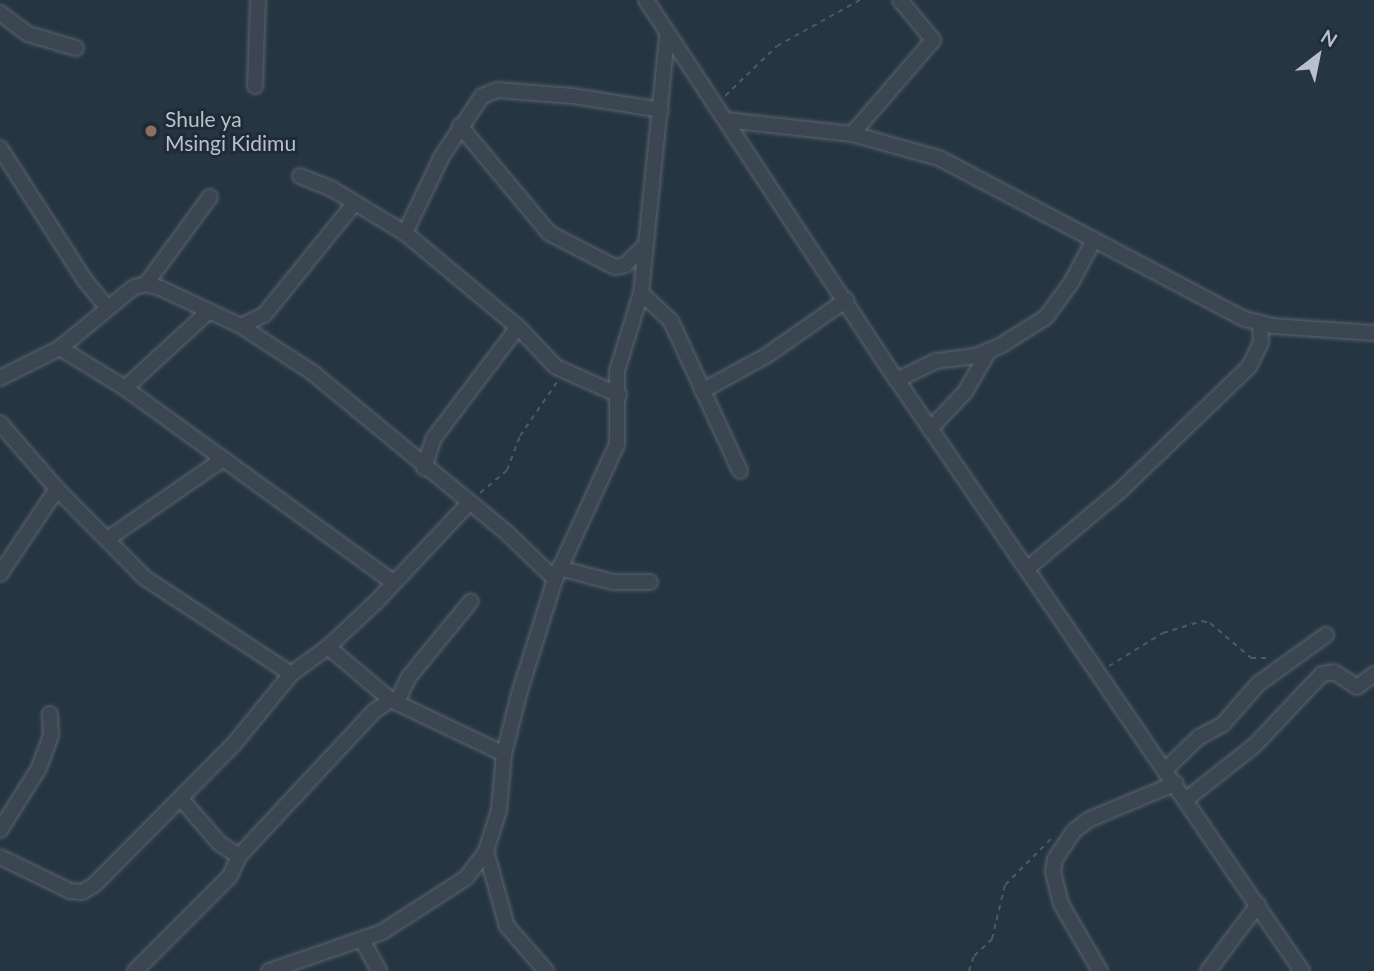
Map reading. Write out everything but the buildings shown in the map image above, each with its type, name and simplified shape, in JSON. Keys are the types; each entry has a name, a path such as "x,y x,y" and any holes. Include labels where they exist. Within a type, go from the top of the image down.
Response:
{"street":[{"path":"255,86 258,0"},
{"path":"646,0 667,36 726,120 930,429 1028,568 1097,676 1188,799 1302,971"},
{"path":"852,134 933,40 900,0"},
{"path":"0,13 28,34 76,48"},
{"path":"269,971 362,940 466,878 485,851 499,810 504,754 557,573 617,444 619,355 641,293 662,110 667,36"},
{"path":"405,233 460,126 482,96 498,90 573,96 662,110"},
{"path":"726,120 852,134 970,170 1094,240 1260,324 1373,331"},
{"path":"460,126 549,233 615,267 625,265 645,246"},
{"path":"0,148 84,279 107,307"},
{"path":"300,176 405,233 519,327 564,373 619,395"},
{"path":"146,284 210,197"},
{"path":"241,326 264,315 354,204"},
{"path":"897,380 936,361 989,351 1046,317 1071,283 1094,240"},
{"path":"0,378 61,348 107,307 134,287 146,284 241,326 313,373 424,468 557,573 613,582 650,582"},
{"path":"641,293 671,321 740,471"},
{"path":"702,391 766,356 846,300"},
{"path":"125,388 209,311"},
{"path":"1028,568 1121,490 1249,367 1261,342 1260,324"},
{"path":"424,468 434,438 519,327"},
{"path":"61,348 125,388 392,581"},
{"path":"930,429 964,392 989,351"},
{"path":"0,423 57,489 159,588 291,674"},
{"path":"109,538 223,459"},
{"path":"0,574 57,489"},
{"path":"0,857 70,891 82,892 181,800 291,674 328,647 392,581 426,552 467,503"},
{"path":"135,971 230,876 239,856 374,710 394,701 408,678 471,601"},
{"path":"1166,769 1199,737 1223,724 1258,684 1326,635"},
{"path":"328,647 394,701 504,754"},
{"path":"1188,799 1255,745 1322,674 1334,672 1357,687 1374,674"},
{"path":"0,830 39,768 51,736 50,714"},
{"path":"1100,971 1061,904 1053,872 1055,859 1074,831 1088,820 1176,783"},
{"path":"181,800 220,844 239,856"},
{"path":"485,851 507,926 546,971"},
{"path":"1208,971 1258,905"},
{"path":"362,940 379,971"}],"path":[{"path":"715,105 777,46 860,0"},
{"path":"467,503 506,470 520,436 564,373"},
{"path":"1097,676 1163,632 1202,621 1210,623 1251,658 1289,661"},
{"path":"969,971 974,956 992,939 1005,885 1058,834"}],"place":[{"name":"Shule ya Msingi Kidimu","path":"151,131"}]}
